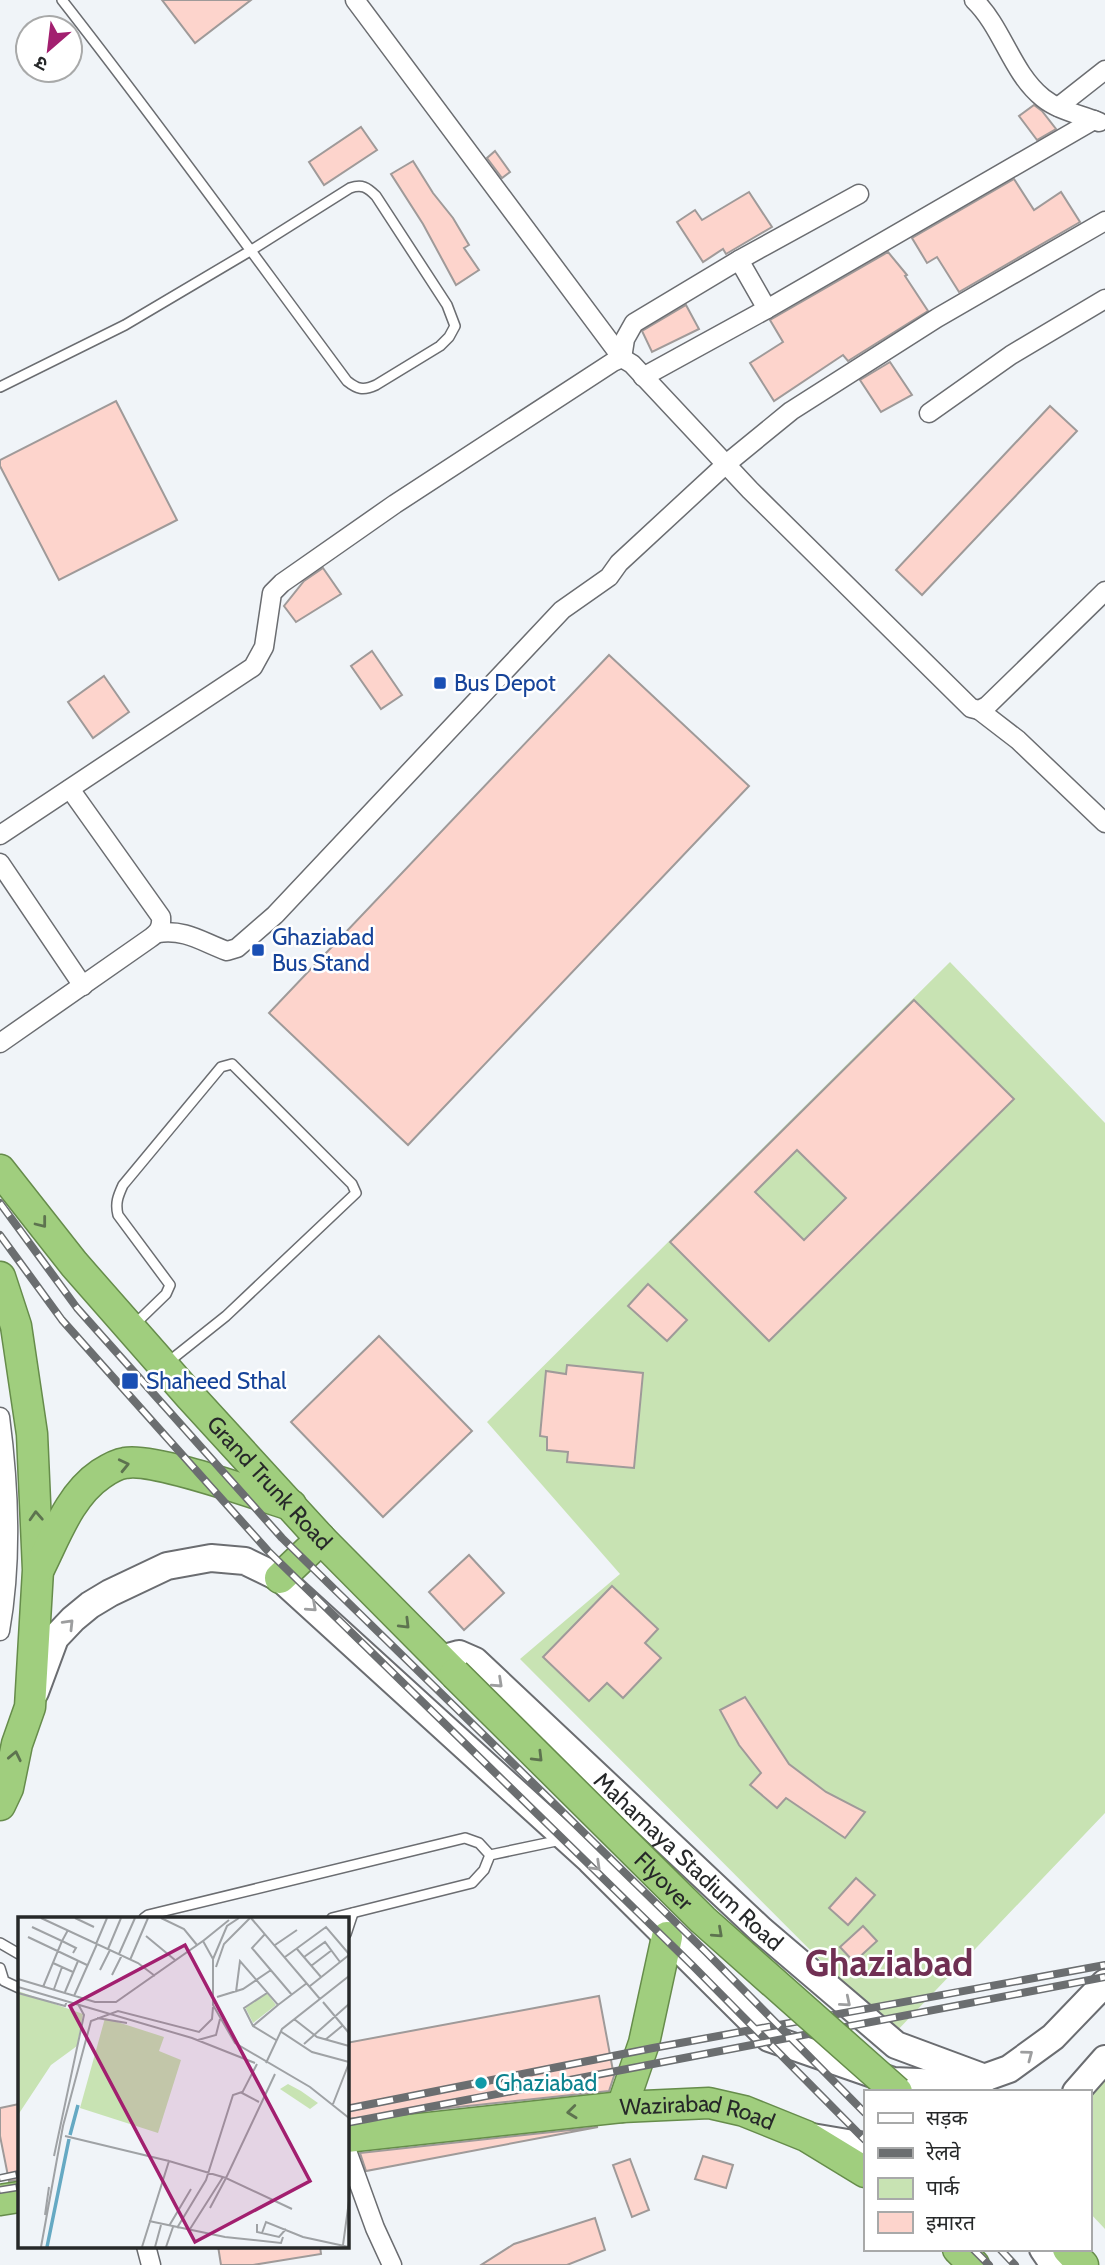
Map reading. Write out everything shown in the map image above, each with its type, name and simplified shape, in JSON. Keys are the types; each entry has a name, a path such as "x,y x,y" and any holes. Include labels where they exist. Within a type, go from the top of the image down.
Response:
{"highway":[{"name":"Grand Trunk Road","path":"0,1170 74,1264 163,1366 321,1539 448,1667"},
{"path":"0,1277 16,1326 32,1434 38,1570 30,1707 17,1744 8,1788 0,1805"},
{"path":"38,1570 68,1511 84,1489 102,1473 125,1463 144,1463 168,1468 292,1506"},
{"path":"280,1578 321,1539"},
{"name":"Flyover","path":"448,1667 703,1920 895,2090"},
{"path":"622,2107 644,2043 667,1937"},
{"name":"Wazirabad Road","path":"348,2137 622,2107 709,2103 744,2111 806,2136 864,2171"},
{"path":"0,2200 18,2197"},
{"path":"960,2251 974,2265"},
{"path":"1070,2251 1083,2265"}],"main road":[{"path":"30,1707 55,1638 73,1619 110,1593 167,1566 211,1558 245,1561 280,1578 566,1839 769,2038 893,2081 967,2084 1009,2069 1053,2037 1105,1983"},
{"name":"Mahamaya Stadium Road","path":"448,1667 459,1654 475,1661 761,1930 896,2045 985,2078"},
{"path":"1078,2090 1105,2059"},
{"path":"806,2136 864,2146"}],"street":[{"path":"355,0 622,358 632,364 725,465 963,702 979,710 1018,740 1105,822"},
{"path":"974,0 993,23 1019,71 1043,98 1058,107 1100,122"},
{"path":"1058,107 1105,70"},
{"path":"643,377 1100,122"},
{"path":"0,835 253,667 264,647 272,593 282,583 407,497 622,358 625,339 634,323 738,260 859,194"},
{"path":"158,933 187,933 227,951 237,948 275,915 562,610 610,577 619,563 776,422 937,318 1105,221"},
{"path":"738,260 767,309"},
{"path":"929,413 1011,355 1105,299"},
{"path":"979,710 987,706 1105,591"},
{"path":"0,1043 158,933 162,926 161,917 71,789"},
{"path":"0,863 83,986"},
{"path":"0,1417 9,1552 6,1599 0,1631"},
{"path":"348,2154 375,2228 392,2265"},
{"path":"147,2248 151,2265"}],"lane":[{"path":"0,387 125,324 250,251 350,188 358,185 368,188 376,196 447,305 455,326 440,346 376,385 360,389 346,380 250,251 129,85 62,0"},
{"path":"130,1328 166,1294 170,1285 118,1215 117,1196 123,1185 221,1067 232,1064 352,1184 356,1193 226,1316 163,1366"},
{"path":"149,1917 465,1838 479,1843 490,1855"},
{"path":"490,1855 566,1839"},
{"path":"339,1917 472,1883 484,1870 490,1855"},
{"path":"348,1928 353,1913"},
{"path":"0,1942 18,1953"},
{"path":"0,1968 4,1981 18,1988"}],"green space":[{"path":"950,962 1105,1123 1105,1813 894,2034 520,1659 620,1574 487,1422"},
{"path":"1105,2074 1105,2229 1091,2214 1091,2092"}],"building":[{"path":"162,0 251,0 195,43"},
{"path":"1034,105 1056,129 1037,140 1019,116"},
{"path":"361,127 377,150 324,185 309,162"},
{"path":"495,151 510,172 502,178 487,158"},
{"path":"413,161 453,218 469,245 464,248 479,270 456,285 423,224 391,174"},
{"path":"1014,179 1034,210 1061,192 1080,222 959,292 937,257 927,263 912,238"},
{"path":"749,192 772,227 726,254 723,249 703,262 677,222 695,210 702,220"},
{"path":"888,252 907,275 905,276 928,311 848,361 843,355 774,401 750,363 783,342 770,320"},
{"path":"686,305 699,329 652,352 642,331"},
{"path":"890,362 912,395 881,412 860,380"},
{"path":"116,401 177,520 59,580 0,466 0,460"},
{"path":"1050,406 1077,431 922,595 896,570"},
{"path":"323,568 341,594 296,622 284,606 304,581"},
{"path":"372,651 402,695 381,709 351,666"},
{"path":"609,655 749,786 408,1145 269,1013"},
{"path":"104,676 129,712 93,738 68,702"},
{"path":"914,1000 1014,1099 769,1341 670,1242","holes":["797,1150 846,1198 804,1240 755,1192"]},
{"path":"648,1284 687,1320 667,1341 628,1306"},
{"path":"379,1336 472,1431 383,1517 291,1422"},
{"path":"567,1365 643,1373 634,1468 567,1462 568,1452 547,1450 547,1437 540,1436 546,1371 566,1374"},
{"path":"469,1555 504,1593 464,1630 429,1592"},
{"path":"612,1586 658,1629 645,1643 661,1658 623,1698 607,1683 589,1701 543,1657"},
{"path":"745,1697 789,1764 826,1792 865,1812 845,1838 786,1798 777,1808 750,1785 761,1773 739,1745 720,1710"},
{"path":"856,1878 875,1895 848,1925 829,1908"},
{"path":"863,1926 877,1941 854,1962 840,1947"},
{"name":"Ghaziabad","path":"599,1996 614,2076 609,2091 348,2119 348,2043"},
{"path":"18,2104 18,2180 9,2181 0,2136 0,2108"},
{"path":"598,2127 366,2171 360,2153"},
{"path":"703,2156 733,2165 726,2188 695,2179"},
{"path":"630,2159 649,2210 632,2217 613,2165"},
{"path":"595,2218 605,2250 567,2265 481,2265 514,2244"},
{"path":"218,2248 320,2248 321,2254 253,2265 221,2265"}],"railway":[{"path":"0,1203 77,1308 282,1538 706,1952 864,2112"},
{"path":"0,1235 62,1320 268,1551 693,1966 864,2139"},
{"path":"348,2109 653,2048 1105,1965"},
{"path":"348,2123 1105,1977"},
{"path":"0,2178 18,2174"},
{"path":"0,2190 18,2187"},
{"path":"975,2251 989,2265"},
{"path":"1002,2251 1015,2265"}],"place":[{"name":"Bus Depot","path":"440,683"},
{"name":"Ghaziabad Bus Stand","path":"258,950"},
{"name":"Shaheed Sthal","path":"130,1381"},
{"name":"Ghaziabad","path":"481,2083"}],"district":[{"name":"Ghaziabad","path":"889,1963"}]}
